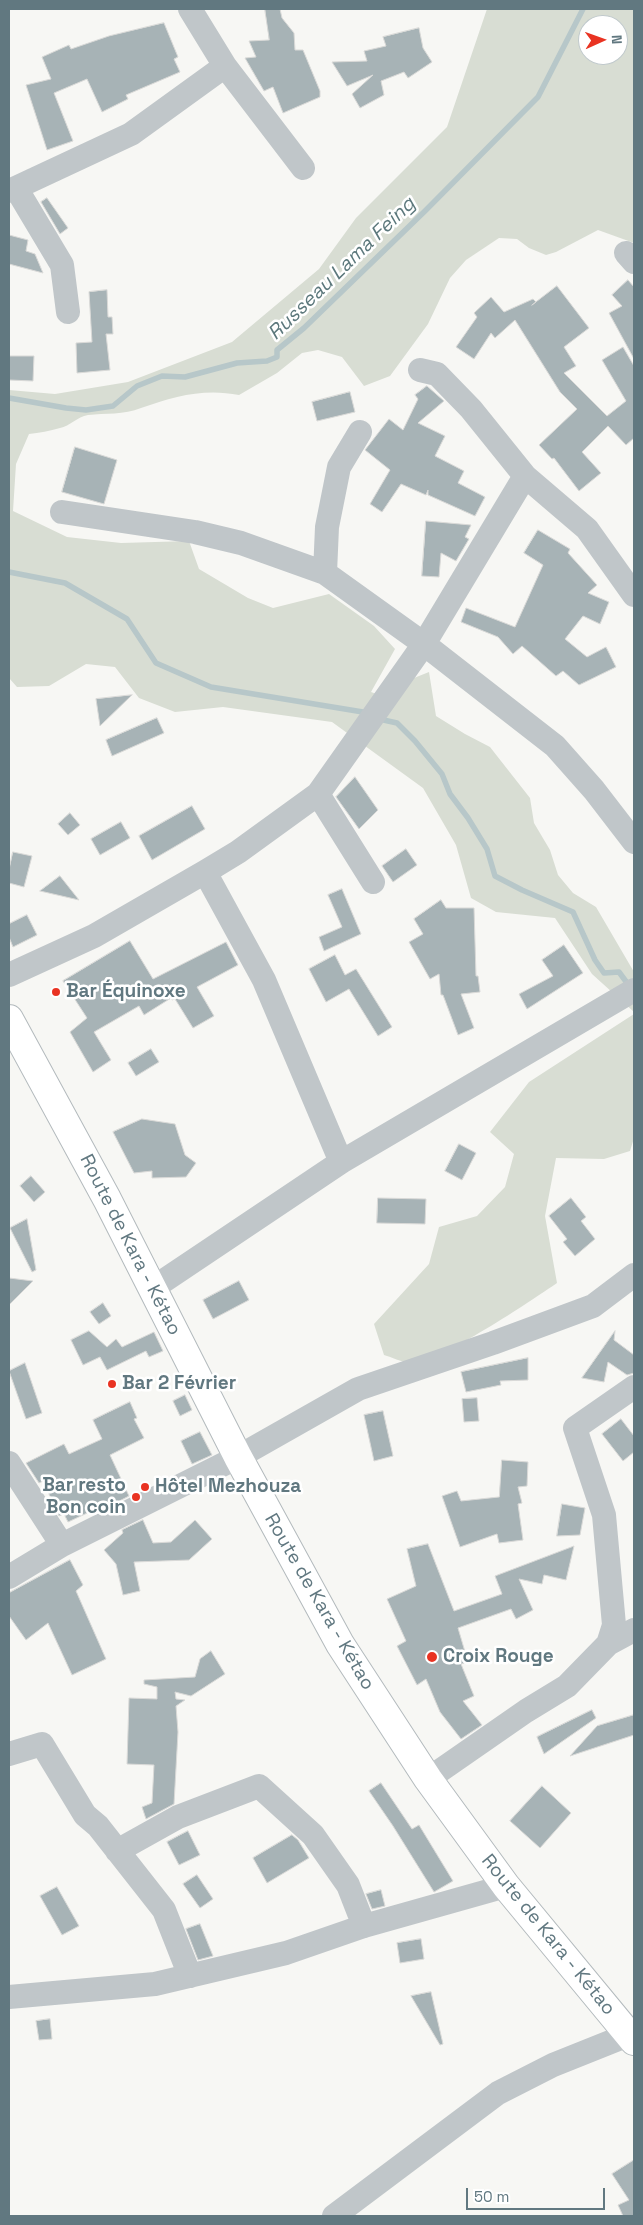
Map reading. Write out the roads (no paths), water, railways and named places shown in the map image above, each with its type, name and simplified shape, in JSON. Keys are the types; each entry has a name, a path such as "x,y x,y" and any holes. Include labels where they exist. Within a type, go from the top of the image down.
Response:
{"main road":[{"name":"Route de Kara - Kétao","path":"9,1019 103,1190 238,1458 340,1644 428,1779 506,1886 631,2038"}],"street":[{"path":"190,9 225,66 303,168"},
{"path":"68,312 62,265 13,189 131,134 225,66"},
{"path":"420,370 437,374 470,409 524,476 587,529 634,595"},
{"path":"326,572 327,527 339,467 360,432"},
{"path":"9,975 94,936 205,872 238,852 318,794 424,644 524,476"},
{"path":"62,512 196,532 241,543 326,572 424,644 555,746 594,790 634,842"},
{"path":"318,794 373,882"},
{"path":"205,872 264,980 341,1162"},
{"path":"153,1288 341,1162 634,990"},
{"path":"9,1577 62,1545 238,1458 358,1388 493,1343 593,1306 634,1275"},
{"path":"608,1644 614,1625 604,1515 575,1428 634,1387"},
{"path":"9,1463 62,1545"},
{"path":"428,1779 526,1711 567,1686 608,1644 634,1630"},
{"path":"9,1754 42,1744 85,1815 98,1826 164,1910 190,1976"},
{"path":"117,1851 178,1817 259,1786 313,1835 348,1885 364,1926"},
{"path":"9,1998 155,1984 286,1953 364,1926 506,1886"},
{"path":"334,2216 498,2093 553,2065 631,2038"}],"waterway":[{"name":"Russeau Lama Feing","path":"9,398 86,410 113,406 137,386 162,376 185,377 237,363 267,361 277,357 277,350 304,328 425,211 538,97 583,9"},
{"name":"Russeau Lama Feing","path":"9,572 65,583 127,619 156,663 211,687 369,713"},
{"name":"Russeau Lama Feing","path":"379,719 397,723 415,741 442,774 450,794 468,818 487,849 495,876 573,912 595,960 604,973 619,972 630,987"}],"place":[{"name":"Bar Équinoxe","path":"56,992"},
{"name":"Bar 2 Février","path":"112,1384"},
{"name":"Hôtel Mezhouza","path":"145,1487"},
{"name":"Bar resto Bon coin","path":"136,1497"},
{"name":"Croix Rouge","path":"432,1657"}]}
